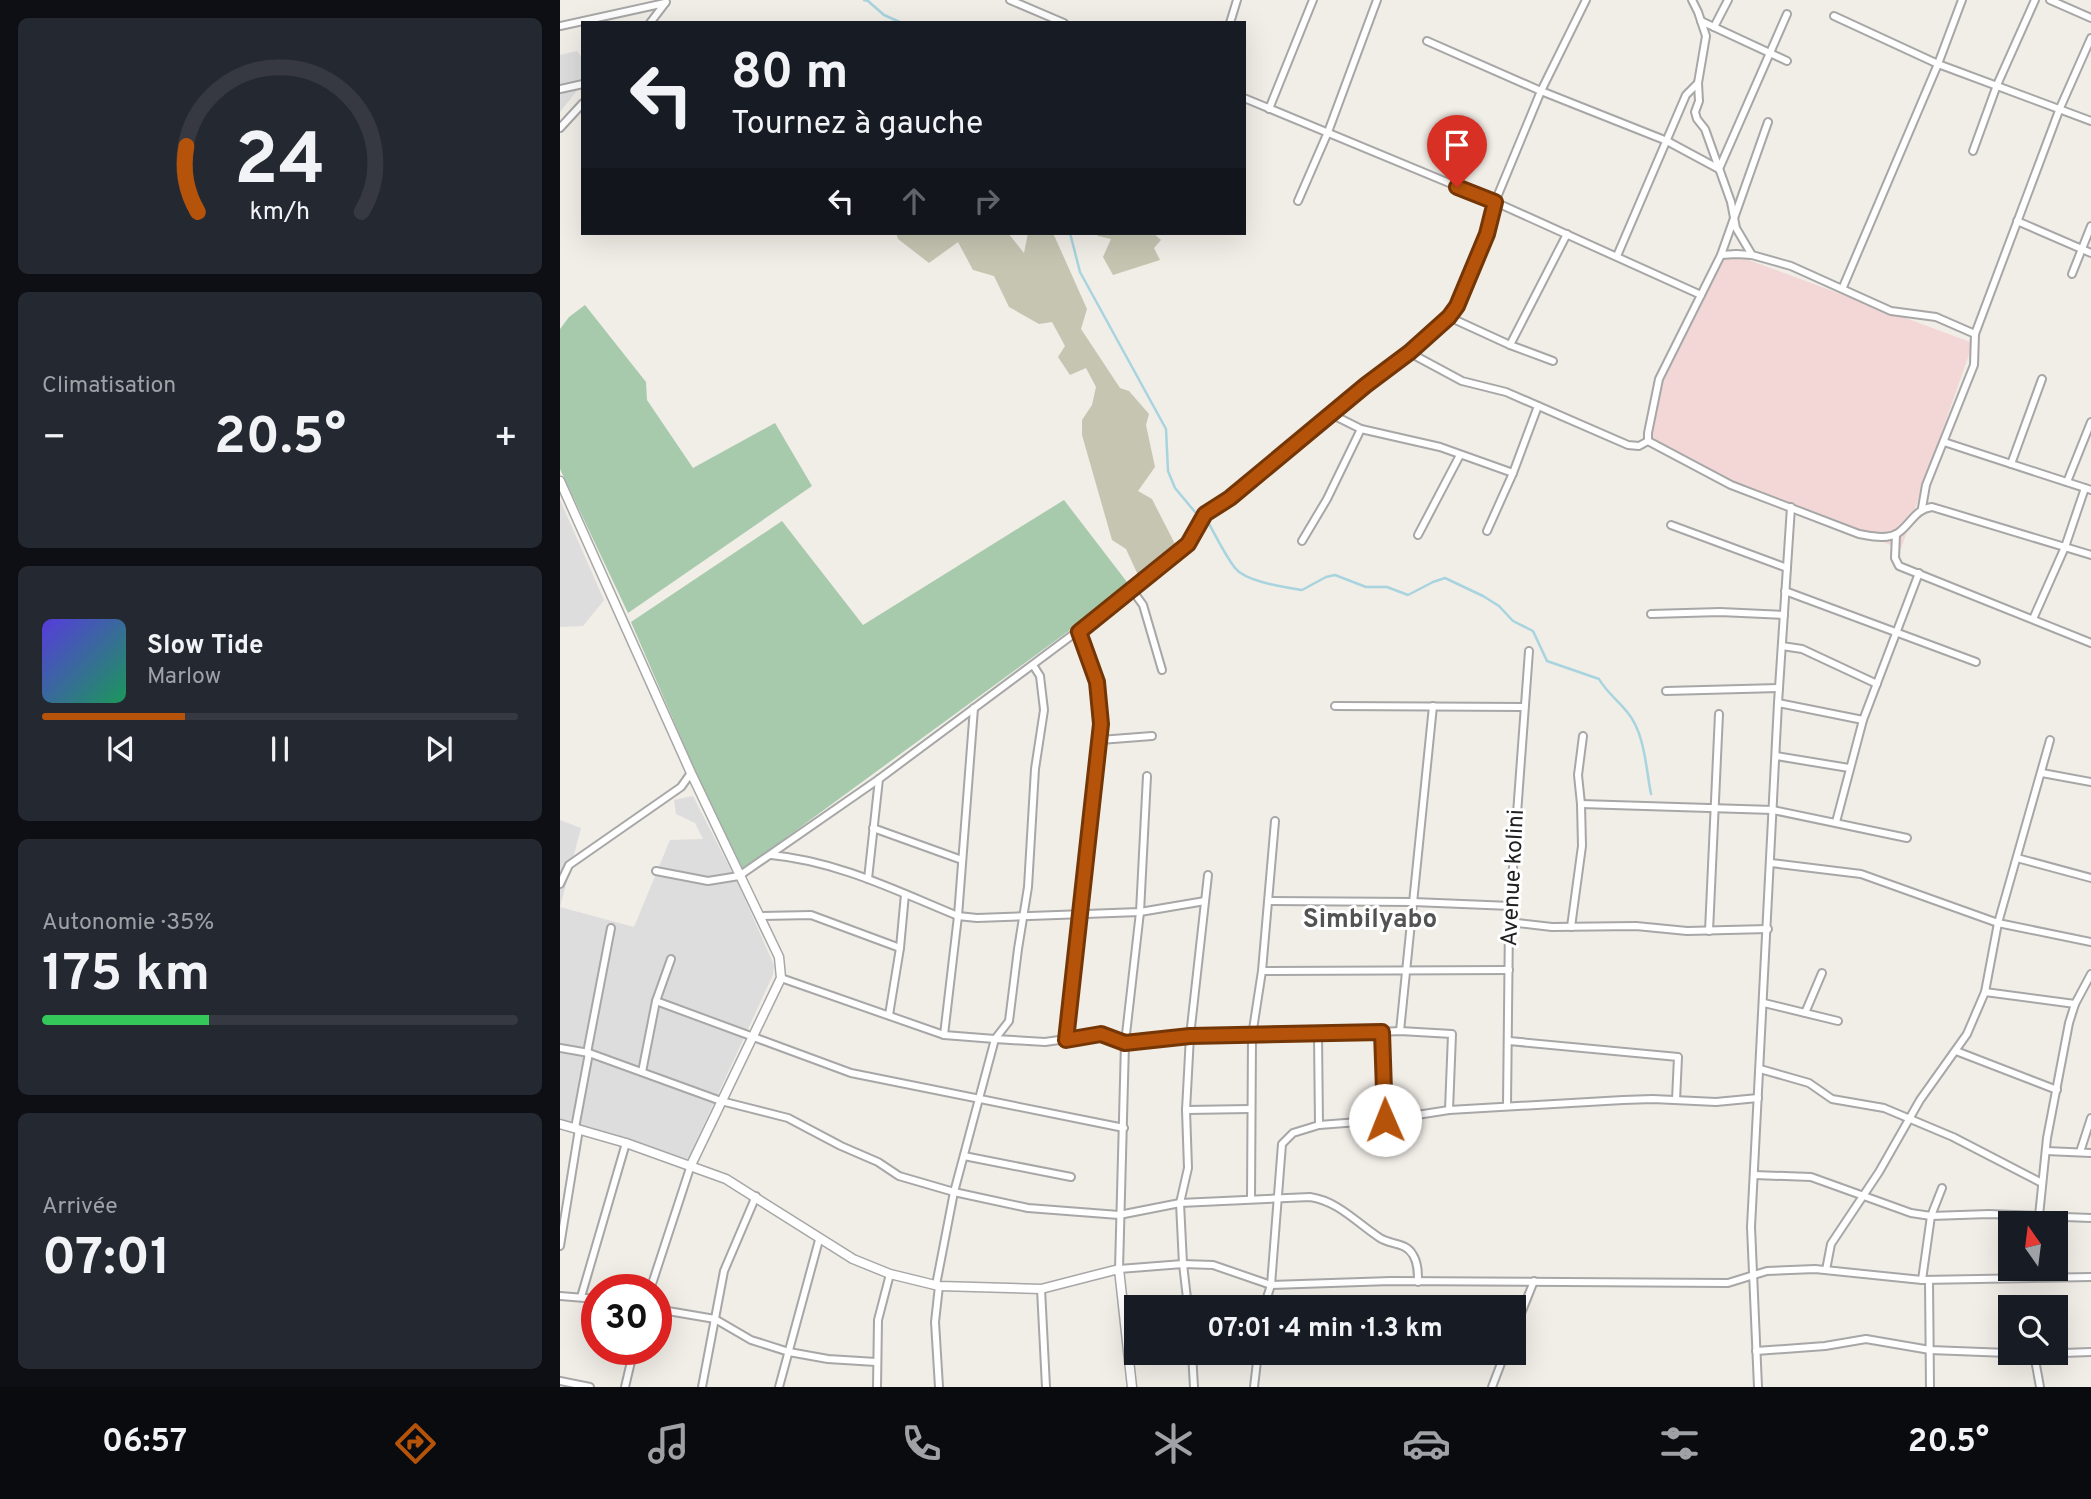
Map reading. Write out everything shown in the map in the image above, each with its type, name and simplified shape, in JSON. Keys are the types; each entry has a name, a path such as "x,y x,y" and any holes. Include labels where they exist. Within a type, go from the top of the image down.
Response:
{"street":[{"path":"1010,0 1059,21"},
{"path":"1231,21 1237,0"},
{"path":"1269,109 1313,0"},
{"path":"1298,201 1328,132 1377,0"},
{"path":"656,871 708,881 739,876 879,779 1132,590 1188,544 1205,514 1230,498 1410,352 1449,317 1457,306 1487,234 1495,202 1541,91 1586,0"},
{"path":"1692,0 1706,36 1698,83 1697,119 1705,129 1731,202 1736,228 1752,256"},
{"path":"1714,27 1728,0"},
{"path":"1843,287 1938,64 1962,0"},
{"path":"1973,151 1997,85 2035,0"},
{"path":"2050,0 2091,18"},
{"path":"652,21 667,1"},
{"path":"581,21 667,1"},
{"path":"1719,169 1787,15"},
{"path":"1834,16 1938,64 2091,121"},
{"path":"560,26 581,21"},
{"path":"1701,21 1787,61"},
{"path":"1922,508 1926,485 1974,366 1975,334 2060,108 2091,38"},
{"path":"1427,41 1541,91 1667,141 1719,169"},
{"path":"1617,256 1686,96 1698,83"},
{"path":"560,89 581,84"},
{"path":"1246,99 1495,202 1701,295"},
{"path":"560,128 581,105"},
{"path":"1648,441 1659,379 1721,256 1768,122"},
{"path":"2017,221 2091,253"},
{"path":"2072,274 2091,226"},
{"path":"1510,345 1567,234"},
{"path":"1721,256 1752,256 1791,266 1843,287 1891,311 1936,317 1975,334"},
{"path":"1449,317 1553,361"},
{"path":"1410,352 1462,381 1506,392 1628,445 1639,446 1648,441"},
{"path":"2011,464 2042,379"},
{"path":"1487,531 1513,473 1538,406"},
{"path":"1331,414 1362,429 1440,447 1513,473"},
{"path":"2067,482 2089,433 2091,422"},
{"path":"1302,541 1327,499 1362,429"},
{"path":"1648,441 1731,485 1859,534 1881,537 1896,534 1922,508 1932,506 2091,555"},
{"path":"1944,442 2088,489 2033,619"},
{"path":"1419,535 1460,455"},
{"path":"560,481 691,774 779,957 781,978 691,1165 655,1274"},
{"path":"1758,1387 1751,1227 1778,703 1791,507"},
{"path":"1671,525 1787,568"},
{"path":"1896,534 1895,558 1899,566 2091,643"},
{"path":"1836,822 1863,720 1919,573"},
{"path":"1132,590 1143,605 1163,670"},
{"path":"1786,591 1976,662"},
{"path":"1651,614 1720,612 1784,615"},
{"path":"1066,1040 1101,724 1097,682 1079,632"},
{"path":"1782,646 1802,649 1877,684"},
{"name":"Avenue kolini","path":"1507,1105 1509,922 1529,651"},
{"path":"939,1387 935,1322 937,1286 954,1192 995,1039 1009,1021 1028,887 1035,769 1044,710 1040,676 1033,665"},
{"path":"1666,691 1779,688"},
{"path":"1778,703 1863,720"},
{"path":"1335,706 1524,707"},
{"path":"1400,1031 1433,706"},
{"path":"944,1035 958,916 974,708"},
{"path":"1709,931 1719,714"},
{"path":"1100,740 1152,736"},
{"path":"1571,927 1582,846 1578,775 1583,736"},
{"path":"1826,1270 1831,1244 1880,1172 1908,1119 1968,1034 1985,992 1998,923 2050,740"},
{"path":"1776,756 1849,768"},
{"path":"2042,773 2091,782"},
{"path":"560,884 569,865 681,787 691,774"},
{"path":"1132,1387 1119,1269 1119,1215 1125,1043 1140,912 1147,775"},
{"path":"868,879 879,779"},
{"path":"1581,804 1773,810 1907,838"},
{"path":"1251,1199 1252,1036 1262,971 1275,821"},
{"path":"873,828 962,860"},
{"path":"769,855 844,869 958,916 1024,917 1140,912 1205,901"},
{"path":"2017,858 2091,878"},
{"path":"1771,863 1861,874 1998,923 2091,942"},
{"path":"1186,1295 1182,1264 1181,1203 1188,1168 1186,1110 1190,1036 1208,875"},
{"path":"889,1015 900,948 905,894"},
{"path":"1269,901 1511,906"},
{"path":"761,916 811,915 900,948"},
{"path":"1509,922 1552,927 1636,926 1687,931 1768,929"},
{"path":"560,1246 588,1053 611,928"},
{"path":"642,1072 656,1001 671,959"},
{"path":"1262,971 1509,970"},
{"path":"1805,1013 1822,973"},
{"path":"2039,1211 2046,1151 2069,1023 2075,1004 2091,974"},
{"path":"781,978 944,1035 1045,1042 1101,1034 1125,1043 1190,1036 1400,1031 1452,1034 1449,1110"},
{"path":"1985,992 2075,1004"},
{"path":"656,1001 850,1073 1124,1128"},
{"path":"1764,1003 1838,1021"},
{"path":"1382,1032 1385,1120"},
{"path":"1318,1035 1318,1125"},
{"path":"1509,1041 1678,1056 1676,1100"},
{"path":"560,1048 588,1053 721,1101 789,1118 878,1162 899,1176 954,1192 1028,1208 1119,1215 1181,1203 1310,1197 1329,1201 1382,1240 1403,1245 1413,1254 1418,1269 1418,1282"},
{"path":"1956,1051 2057,1090"},
{"path":"1760,1069 1809,1083 1832,1099 1884,1108 1953,1137 2042,1183"},
{"path":"1268,1295 1271,1285 1282,1144 1293,1133 1318,1125 1507,1105 1643,1099 1716,1102 1758,1098"},
{"path":"1186,1110 1250,1109"},
{"path":"2080,1152 2091,1118"},
{"path":"560,1124 625,1143 726,1179 853,1259 890,1274 937,1286 1041,1289 1119,1269 1182,1264 1213,1265 1271,1285 1534,1281 1728,1283 1767,1271 1826,1270 1926,1280 2091,1277"},
{"path":"588,1274 625,1143"},
{"path":"2046,1151 2091,1153"},
{"path":"964,1156 1071,1177"},
{"path":"1754,1175 1811,1177 1911,1213 1930,1216 1998,1214"},
{"path":"1930,1387 1926,1280 1930,1216 1942,1188"},
{"path":"702,1387 723,1271 756,1196"},
{"path":"2068,1217 2091,1218"},
{"path":"779,1387 819,1240"},
{"path":"877,1387 878,1320 890,1274"},
{"path":"1526,1301 1534,1281"},
{"path":"1041,1289 1046,1387"},
{"path":"560,1296 581,1297"},
{"path":"672,1312 715,1319 751,1340 789,1352 828,1359 876,1362"},
{"path":"1756,1351 1825,1346 1866,1339 1930,1350 1998,1353"},
{"path":"2068,1353 2091,1352"},
{"path":"625,1387 630,1365"},
{"path":"1193,1365 1194,1387"},
{"path":"1254,1387 1257,1365"},
{"path":"1492,1387 1501,1365"},
{"path":"2036,1365 2040,1387"},
{"path":"560,1381 590,1387"}],"shaded area":[{"path":"577,51 581,56 581,86 560,112 560,55"},
{"path":"897,235 1010,235 1024,253 1028,235 1054,235 1087,309 1081,329 1120,388 1129,391 1149,414 1146,425 1155,467 1138,491 1152,499 1176,546 1138,575 1126,549 1112,540 1082,435 1082,420 1092,405 1096,387 1086,368 1070,375 1058,357 1065,346 1052,322 1039,324 1009,307 994,276 973,270 958,242 929,263 898,239"},
{"path":"1155,235 1161,240 1154,248 1160,260 1113,275 1103,257 1111,239 1098,236"},
{"path":"1727,252 1973,343 1901,549 1735,484 1650,439 1661,383"},
{"path":"560,500 604,600 583,626 560,627"},
{"path":"693,796 738,884 774,965 773,975 688,1159 560,1123 560,907 634,927 670,840 703,839 695,823 676,814 674,800"},
{"path":"560,820 581,828 560,907"}],"green space":[{"path":"585,305 646,382 647,400 693,468 775,423 812,486 628,613 560,469 560,329 569,317"},
{"path":"1064,500 1130,586 739,872 631,622 782,521 863,625"}],"waterway":[{"path":"864,0 898,21"},
{"path":"1071,235 1080,272 1166,429 1168,471 1175,488 1195,512 1202,512 1240,573 1257,580 1302,590 1335,575 1366,587 1387,587 1408,595 1445,578 1483,596 1499,606 1513,621 1533,631 1547,661 1599,679 1634,721 1641,741 1651,794"}],"district":[{"name":"Simbilyabo","path":"1370,920"}],"route":[{"path":"1385,1120 1382,1032 1190,1036 1125,1043 1101,1034 1066,1040 1101,724 1097,682 1079,632 1188,544 1205,514 1230,498 1410,352 1449,317 1457,306 1487,234 1495,202 1457,187"}]}
